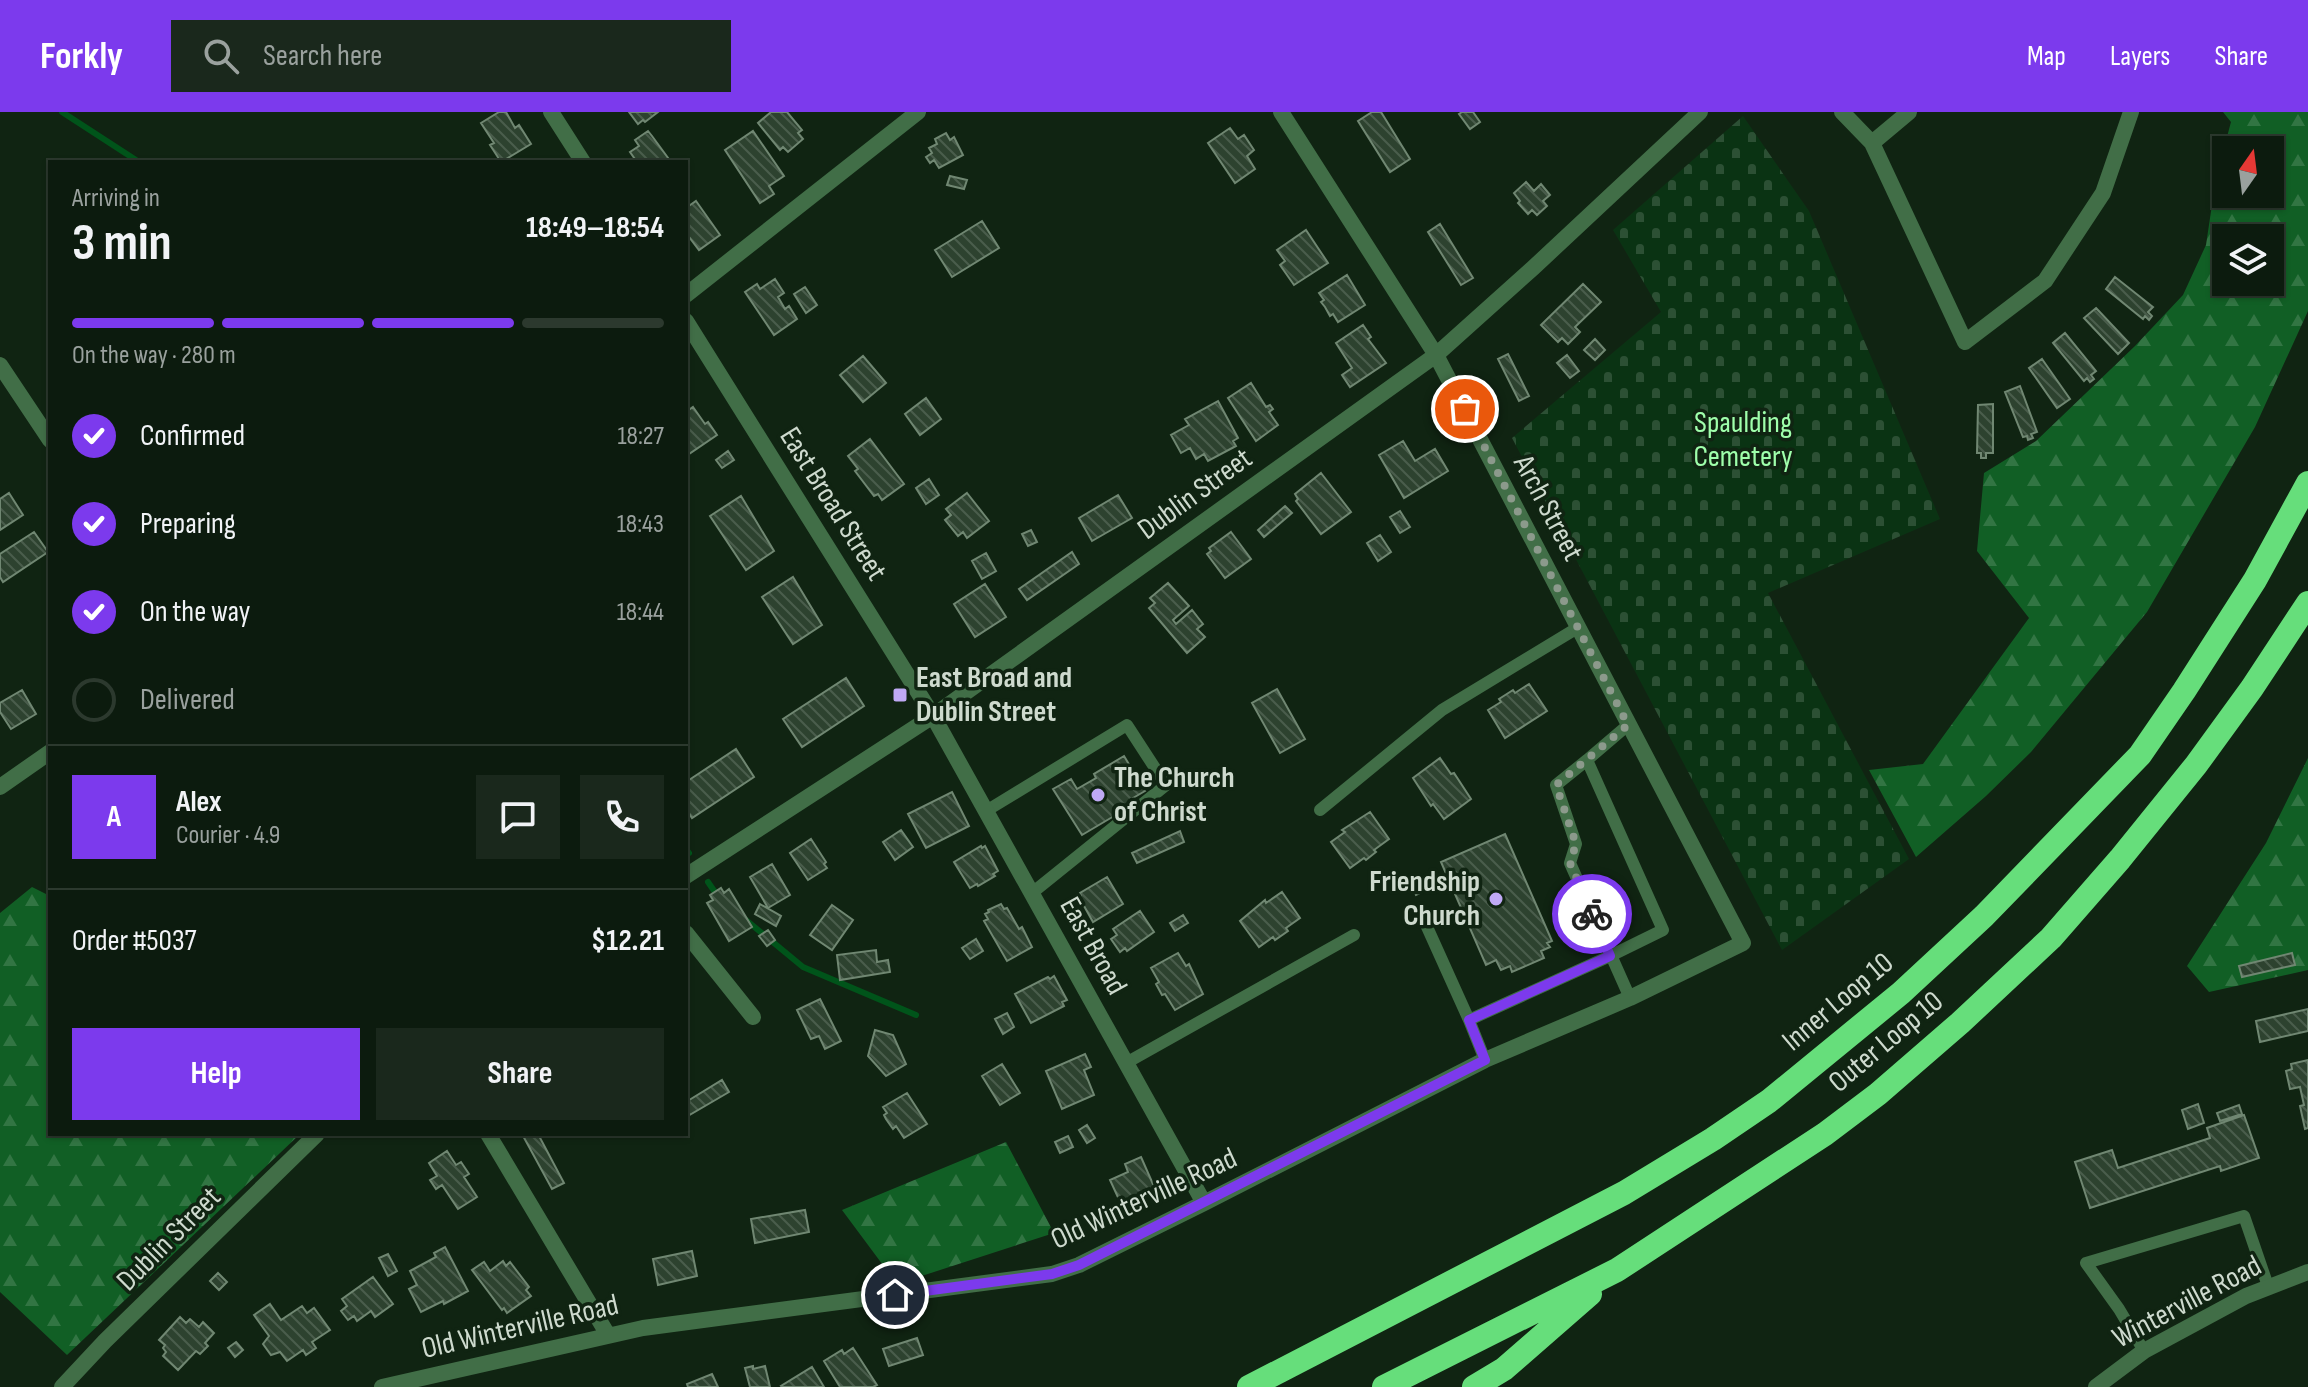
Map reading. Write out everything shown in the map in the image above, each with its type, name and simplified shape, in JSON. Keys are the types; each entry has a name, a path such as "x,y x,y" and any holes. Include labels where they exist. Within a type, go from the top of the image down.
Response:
{"highway":[{"name":"Inner Loop 10","path":"1249,1387 1624,1193 1769,1101 1901,993 1984,916 2140,755 2255,580 2308,483"},
{"name":"Outer Loop 10","path":"1384,1387 1617,1270 1699,1219 1857,1110 1960,1023 2051,938 2120,859 2196,765 2308,603"},
{"path":"1474,1387 1504,1369 1617,1270"}],"street":[{"path":"551,112 582,160"},
{"path":"688,293 918,112"},
{"name":"Arch Street","path":"1281,112 1436,355 1743,943"},
{"name":"Dublin Street","path":"688,875 933,716 1436,355 1700,112"},
{"path":"1842,112 1872,143 1965,342 2045,281 2103,193 2131,112"},
{"path":"1872,143 1909,112"},
{"name":"East Broad Street","path":"688,324 933,716"},
{"path":"0,365 48,437"},
{"name":"East Broad","path":"933,716 1204,1203"},
{"path":"0,787 48,753"},
{"path":"688,936 753,1017"},
{"name":"Old Winterville Road","path":"382,1387 643,1328 1052,1274 1079,1265 1485,1060 1630,998 1743,943"},
{"name":"Dublin Street","path":"62,1387 315,1136"},
{"path":"489,1136 608,1335"},
{"name":"Winterville Road","path":"2096,1387 2144,1351 2246,1296 2308,1272"}],"lane":[{"path":"1320,810 1442,710 1579,627"},
{"path":"986,811 1127,725 1166,785 1032,893"},
{"path":"1628,725 1556,785 1576,844 1570,863 1630,998"},
{"path":"1469,1020 1663,930 1587,760"},
{"path":"1423,918 1485,1060"},
{"path":"1126,1063 1354,935"},
{"path":"2144,1351 2086,1263 2244,1216 2268,1286"}],"green space":[{"path":"2223,112 2308,112 2308,311 2255,427 2147,612 2031,752 1916,857 1869,770 1923,764 2029,618 1977,551 1984,473 2036,441 2183,295 2206,245 2212,205 2212,208 2284,208 2284,136 2227,136 2231,122"},
{"name":"Spaulding Cemetery","path":"1743,116 1809,211 1940,519 1768,593 1909,859 1782,950 1512,438 1661,312 1613,230"},
{"path":"2308,758 2308,970 2209,992 2187,966 2266,843"},
{"path":"32,887 48,895 48,1136 298,1136 67,1355 0,1292 0,913"},
{"path":"1006,1142 1054,1233 897,1284 842,1210"}],"building":[{"path":"499,112 506,112 515,128 519,125 531,144 500,160 490,145 494,143 481,123"},
{"path":"629,112 658,112 638,124"},
{"path":"771,112 787,112 802,130 798,133 803,139 788,152 783,147 780,150 758,123"},
{"path":"1372,112 1381,112 1410,159 1390,172 1358,121"},
{"path":"1473,112 1480,122 1470,129 1459,114"},
{"path":"1230,128 1238,139 1244,135 1254,150 1247,156 1255,169 1235,183 1208,143"},
{"path":"648,131 670,160 636,160 630,152 639,146 635,140"},
{"path":"753,131 784,176 769,186 774,194 760,203 725,150"},
{"path":"946,133 950,140 954,137 963,155 939,168 934,160 930,163 926,157 932,153 929,148 937,144 935,139"},
{"path":"950,176 967,180 964,189 947,185"},
{"path":"1526,182 1534,191 1541,184 1550,195 1543,201 1547,206 1537,215 1532,210 1528,214 1514,193"},
{"path":"696,201 720,235 699,250 688,236 688,207"},
{"path":"982,221 999,248 952,277 935,250"},
{"path":"1440,224 1473,278 1461,285 1428,232"},
{"path":"1306,230 1328,263 1294,285 1280,265 1285,261 1277,250"},
{"path":"1347,275 1365,305 1338,322 1333,314 1330,316 1319,293"},
{"path":"2115,277 2153,307 2148,312 2152,316 2149,320 2145,316 2143,319 2106,289"},
{"path":"775,279 784,293 778,297 785,309 789,306 797,319 774,335 745,292 757,284 760,289"},
{"path":"1583,284 1601,302 1575,327 1580,332 1568,344 1562,338 1558,342 1541,325"},
{"path":"805,287 817,305 806,313 794,294"},
{"path":"2096,308 2129,343 2118,354 2084,318"},
{"path":"1363,325 1371,337 1368,339 1386,363 1350,387 1342,375 1352,368 1336,343"},
{"path":"2065,333 2096,371 2091,375 2094,379 2090,382 2087,378 2084,381 2053,343"},
{"path":"1595,339 1605,350 1595,360 1584,350"},
{"path":"1508,354 1529,396 1519,401 1498,359"},
{"path":"1567,355 1579,371 1570,378 1557,363"},
{"path":"863,356 886,383 863,402 840,375"},
{"path":"2042,359 2070,399 2057,408 2029,368"},
{"path":"1251,383 1266,407 1270,405 1273,409 1269,412 1278,425 1256,441 1228,398"},
{"path":"2020,386 2037,432 2031,434 2033,438 2028,440 2027,436 2023,437 2005,392"},
{"path":"926,398 941,419 920,435 905,414"},
{"path":"1218,401 1238,438 1233,441 1236,446 1208,461 1204,454 1196,459 1190,448 1181,453 1171,435 1189,425 1185,419"},
{"path":"1993,404 1993,453 1986,453 1986,458 1981,458 1981,453 1977,453 1978,405"},
{"path":"693,407 717,435 688,455 688,411"},
{"path":"870,439 904,484 882,500 878,494 874,496 848,456"},
{"path":"1403,441 1415,461 1435,449 1448,471 1404,498 1379,455"},
{"path":"728,451 734,460 722,468 716,460"},
{"path":"1321,473 1351,512 1321,534 1296,501 1295,494"},
{"path":"929,479 939,495 926,504 916,488"},
{"path":"9,493 23,515 0,530 0,499"},
{"path":"967,493 989,521 967,538 963,532 958,536 945,520 951,515 946,509"},
{"path":"1118,495 1132,518 1092,541 1079,518"},
{"path":"741,496 774,551 746,570 710,516"},
{"path":"1285,506 1292,513 1264,537 1258,530"},
{"path":"1400,511 1410,527 1400,533 1390,517"},
{"path":"1031,530 1037,542 1028,546 1022,534"},
{"path":"34,532 48,552 3,582 0,577 0,554"},
{"path":"1231,532 1251,559 1225,578 1207,554 1211,551 1209,548"},
{"path":"1380,535 1391,552 1378,561 1367,543"},
{"path":"1072,552 1079,564 1027,600 1019,589"},
{"path":"986,553 996,571 982,579 972,561"},
{"path":"793,577 822,625 793,644 762,597"},
{"path":"1168,583 1189,606 1173,620 1176,624 1192,610 1203,624 1197,629 1205,637 1187,653 1149,608 1155,603 1150,598"},
{"path":"985,584 1006,617 975,637 954,604"},
{"path":"846,678 864,706 802,747 783,719"},
{"path":"1529,684 1547,711 1505,738 1488,710 1513,690 1515,693"},
{"path":"1277,689 1305,739 1280,753 1252,703"},
{"path":"22,690 36,714 11,729 0,712 0,703"},
{"path":"736,749 754,777 692,818 688,812 688,781"},
{"name":"The Church of Christ","path":"1124,756 1145,791 1133,798 1136,803 1082,835 1053,789 1071,779 1077,789 1096,778 1094,774"},
{"path":"1440,758 1471,799 1444,819 1433,804 1431,806 1413,778"},
{"path":"952,792 969,826 926,848 908,814"},
{"path":"1370,812 1389,839 1366,860 1364,858 1350,868 1331,842 1345,832 1342,830"},
{"path":"901,830 913,847 895,860 883,842"},
{"path":"1180,831 1184,842 1137,863 1132,853"},
{"name":"Friendship Church","path":"1505,834 1552,941 1547,943 1550,947 1541,951 1544,958 1512,972 1510,966 1501,970 1496,960 1486,965 1441,862"},
{"path":"811,839 827,868 808,880 790,853"},
{"path":"985,846 998,871 993,874 995,876 970,888 954,862"},
{"path":"772,864 790,895 768,908 750,877"},
{"path":"1107,877 1123,904 1093,922 1079,897 1080,893"},
{"path":"1426,878 1431,888 1416,895 1412,885"},
{"path":"721,888 724,893 729,889 752,927 729,941 707,903 713,900 710,895"},
{"path":"1282,892 1300,918 1286,928 1288,931 1259,947 1240,921 1265,900 1266,903"},
{"path":"760,904 781,916 776,926 755,914"},
{"path":"1001,904 1004,909 1007,908 1019,929 1022,927 1032,947 1007,961 984,921 988,919 985,914 988,910"},
{"path":"832,905 853,920 832,950 810,935"},
{"path":"1140,911 1154,932 1127,951 1125,948 1120,952 1111,939 1117,935 1113,929"},
{"path":"1183,915 1188,923 1175,931 1170,923"},
{"path":"768,930 775,940 767,946 759,936"},
{"path":"976,939 983,951 970,959 962,948"},
{"path":"876,950 877,962 888,960 890,972 840,980 837,955"},
{"path":"1178,953 1186,966 1189,964 1203,994 1175,1010 1165,994 1162,995 1151,968"},
{"path":"2292,953 2295,965 2242,977 2239,966"},
{"path":"1054,976 1067,1000 1062,1002 1064,1006 1031,1023 1015,994"},
{"path":"820,999 841,1041 825,1049 819,1036 811,1039 797,1010"},
{"path":"2308,1009 2308,1031 2260,1042 2256,1021"},
{"path":"1007,1013 1014,1027 1003,1034 995,1019"},
{"path":"875,1030 893,1035 906,1064 886,1076 868,1056"},
{"path":"1085,1054 1091,1067 1084,1070 1094,1095 1062,1109 1046,1071"},
{"path":"2308,1060 2308,1128 2305,1129 2300,1087 2290,1089 2286,1071 2292,1069 2291,1064"},
{"path":"1002,1064 1020,1093 1000,1105 982,1076"},
{"path":"722,1080 729,1092 688,1116 688,1101"},
{"path":"907,1093 927,1124 904,1138 896,1126 893,1129 886,1119 884,1115 887,1113 883,1107"},
{"path":"2198,1104 2204,1123 2188,1129 2182,1110"},
{"path":"2239,1105 2242,1114 2220,1121 2217,1113"},
{"path":"2244,1115 2259,1158 2221,1171 2220,1166 2090,1208 2075,1162 2112,1150 2118,1168 2210,1138 2207,1128"},
{"path":"1087,1125 1095,1138 1087,1143 1079,1130"},
{"path":"523,1136 539,1136 564,1183 552,1189"},
{"path":"1068,1136 1073,1147 1060,1153 1055,1142"},
{"path":"447,1151 456,1165 461,1162 469,1174 464,1177 477,1197 458,1209 442,1185 436,1189 430,1180 437,1176 429,1163"},
{"path":"1141,1157 1156,1191 1142,1197 1144,1202 1137,1205 1135,1201 1122,1206 1110,1180 1128,1172 1125,1164"},
{"path":"805,1210 809,1232 755,1243 751,1219"},
{"path":"445,1247 468,1291 421,1312 409,1289 417,1285 410,1271 436,1257 434,1253"},
{"path":"692,1251 697,1276 658,1285 653,1259"},
{"path":"388,1254 397,1271 388,1276 379,1258"},
{"path":"503,1261 506,1266 510,1262 529,1287 526,1290 531,1296 507,1313 472,1270 484,1262 490,1271"},
{"path":"218,1273 227,1282 219,1290 210,1281"},
{"path":"373,1277 393,1304 375,1317 371,1311 357,1321 354,1316 348,1320 341,1311 347,1306 342,1299"},
{"path":"270,1304 281,1320 302,1306 307,1313 314,1308 330,1330 312,1342 316,1348 306,1355 303,1350 287,1361 280,1352 271,1355 263,1344 269,1336 254,1315"},
{"path":"180,1317 186,1323 190,1319 199,1327 203,1322 214,1333 205,1343 208,1346 200,1354 196,1351 178,1370 163,1356 165,1345 159,1340"},
{"path":"917,1338 923,1355 889,1366 883,1349"},
{"path":"236,1342 243,1350 235,1357 228,1348"},
{"path":"853,1348 877,1385 840,1387 824,1361 842,1350 844,1354"},
{"path":"753,1366 753,1369 765,1366 770,1387 750,1387 745,1368"},
{"path":"812,1367 824,1387 781,1386"},
{"path":"712,1374 718,1387 688,1387 687,1384"}],"waterway":[{"path":"62,112 136,160"},
{"path":"708,882 719,898"},
{"path":"746,920 803,967 916,1015"}],"way so far":[{"path":"1465,409 1628,725 1556,785 1576,844 1570,863 1592,914"}],"place":[{"name":"East Broad and Dublin Street","path":"900,695"},
{"name":"The Church of Christ","path":"1098,795"},
{"name":"Friendship Church","path":"1496,899"}],"route":[{"path":"895,1295 1052,1274 1079,1265 1485,1060 1469,1020 1610,956 1592,914"}]}
